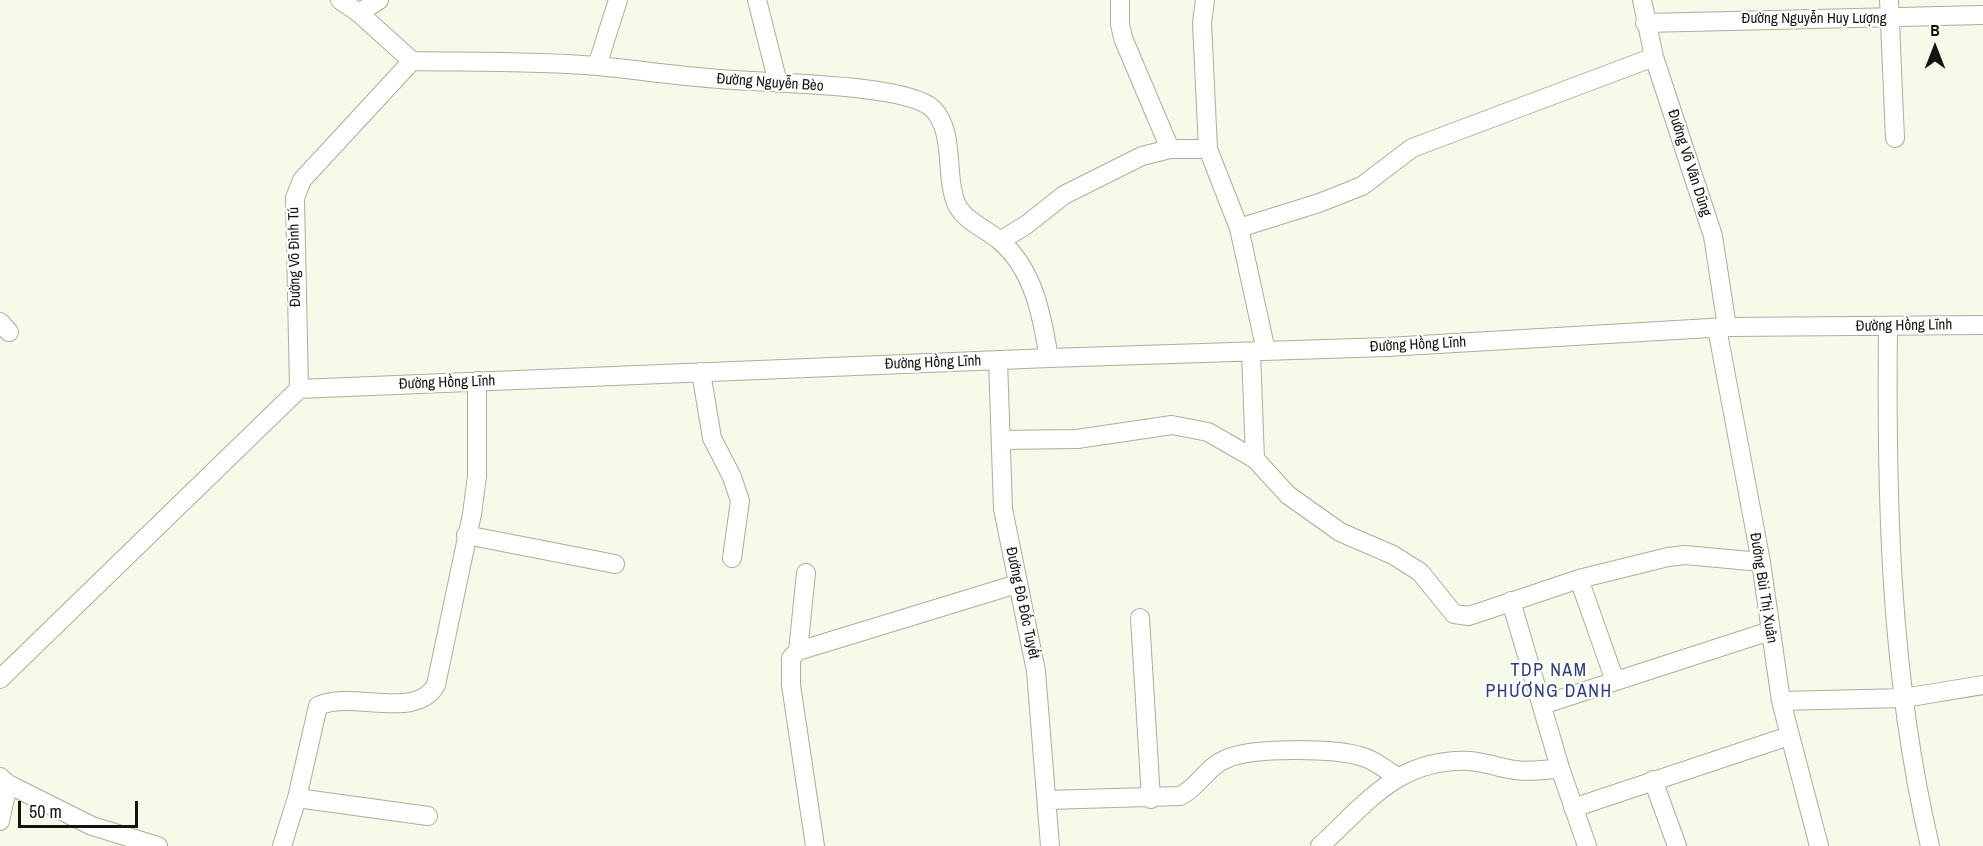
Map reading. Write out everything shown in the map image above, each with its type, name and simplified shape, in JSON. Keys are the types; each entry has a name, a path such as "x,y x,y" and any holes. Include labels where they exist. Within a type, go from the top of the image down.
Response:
{"street":[{"path":"340,0 359,13 412,61"},
{"path":"359,13 379,0"},
{"path":"597,66 618,0"},
{"path":"758,0 778,83"},
{"path":"1120,0 1120,24 1123,38 1170,149"},
{"path":"1205,0 1202,23 1208,149 1239,228 1259,352 1255,459"},
{"name":"Đường Võ Văn Dũng","path":"1642,0 1645,23 1654,57 1713,236 1722,328"},
{"path":"1889,0 1896,138"},
{"name":"Đường Nguyễn Huy Lượng","path":"1645,23 1983,15"},
{"path":"1239,228 1319,203 1362,186 1412,148 1654,57"},
{"name":"Đường Nguyễn Bèo","path":"412,61 597,66 654,74 868,89 911,97 933,108 943,125 957,206 978,226 1000,240 1022,269 1039,301 1049,358"},
{"name":"Đường Võ Đình Tú","path":"299,389 295,198 302,180 412,61"},
{"path":"1000,240 1026,225 1064,195 1142,156 1170,149 1208,149"},
{"name":"Đường Hồng Lĩnh","path":"299,389 1049,358 1387,347 1722,328 1983,325"},
{"path":"1888,327 1886,466 1904,698 1914,778 1930,846"},
{"name":"Đường Bùi Thị Xuân","path":"1722,328 1761,562 1781,701 1819,846"},
{"name":"Đướng Đô Đốc Tuyết","path":"998,360 1003,508 1036,670 1050,846"},
{"path":"701,372 712,438 732,477 740,501 732,558"},
{"path":"282,846 297,798 318,706 328,701 346,700 415,703 430,696 436,685 452,619 477,476 477,381"},
{"path":"0,679 299,389"},
{"path":"1001,440 1077,439 1172,425 1208,432 1255,459 1301,506 1340,532 1393,555 1420,572 1454,614 1469,616 1579,579 1668,556 1685,555 1761,562"},
{"path":"466,535 615,564"},
{"path":"798,651 806,573"},
{"path":"1579,579 1616,681"},
{"path":"815,846 791,685 791,658 798,651 1017,584"},
{"path":"1511,601 1560,768 1587,846"},
{"path":"1140,618 1151,799"},
{"path":"1542,705 1770,631"},
{"path":"1781,701 1904,698 1983,685"},
{"path":"1573,808 1789,736"},
{"path":"1048,800 1151,799 1180,796 1194,789 1217,764 1246,752 1347,753 1365,757 1398,777"},
{"path":"1320,846 1370,796 1398,777 1421,768 1446,762 1470,761 1514,770 1539,771 1560,768"},
{"path":"1653,780 1677,846"},
{"path":"0,821 4,781 92,826 158,846"},
{"path":"297,798 428,816"}],"district":[{"name":"TDP NAM PHƯƠNG DANH","path":"1549,681"}]}
